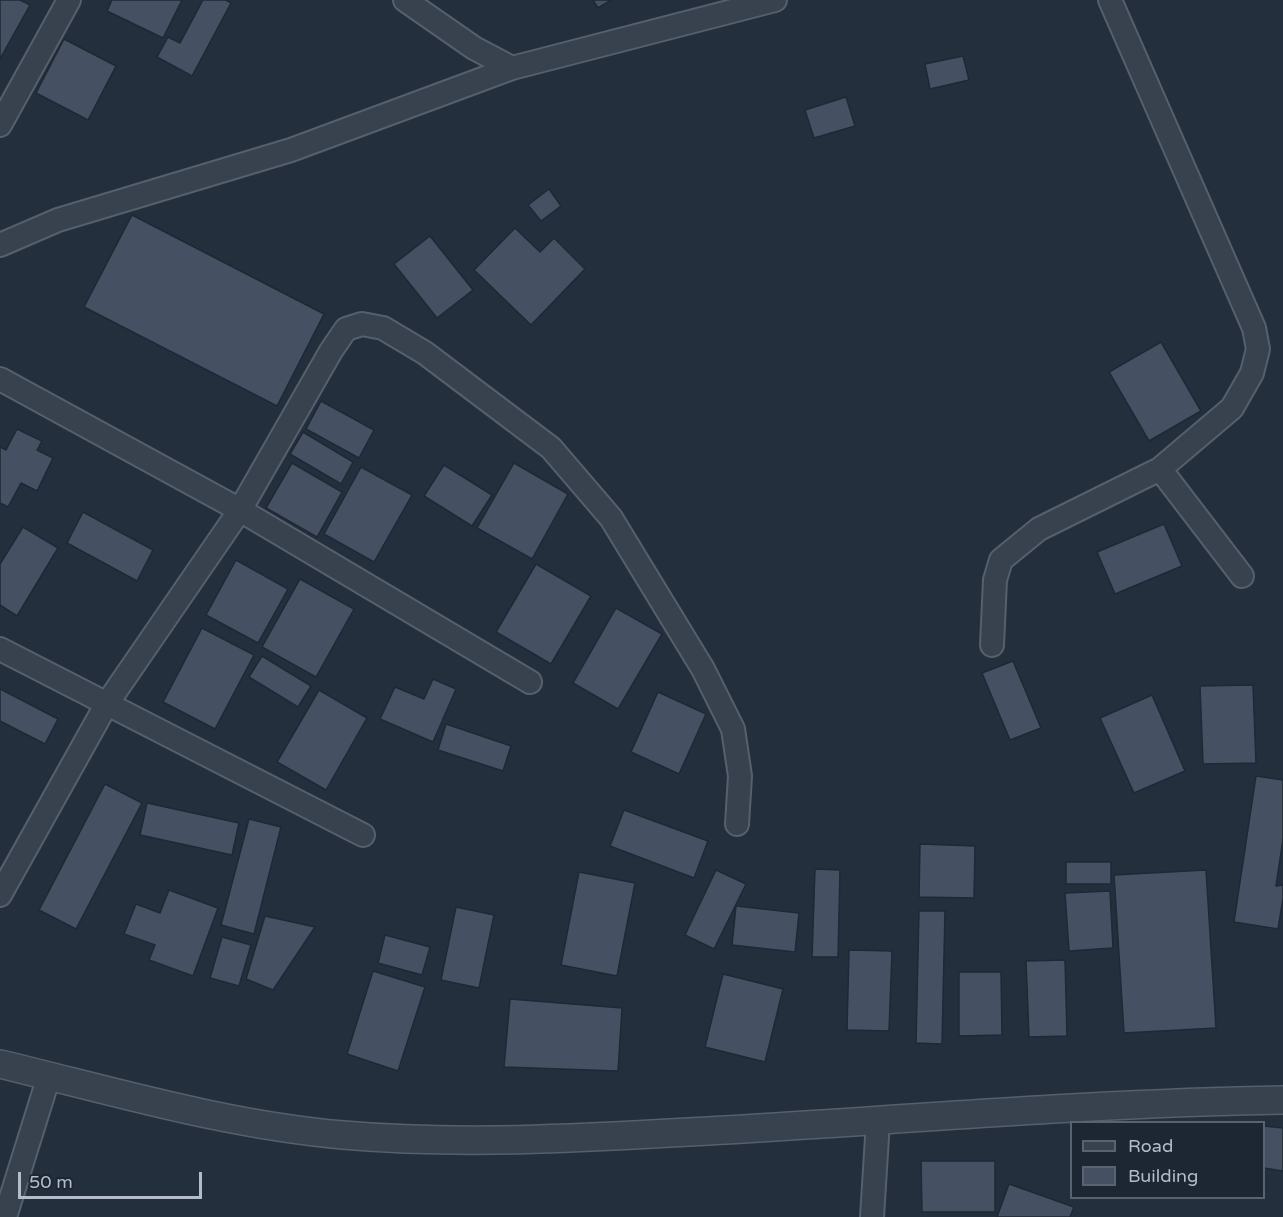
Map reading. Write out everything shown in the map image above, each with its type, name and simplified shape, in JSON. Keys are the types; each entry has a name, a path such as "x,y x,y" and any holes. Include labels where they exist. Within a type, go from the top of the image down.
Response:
{"street":[{"path":"0,123 69,0"},
{"path":"405,0 474,48 512,68"},
{"path":"0,245 58,220 291,150 512,68 775,0"},
{"path":"992,645 995,580 1001,560 1039,530 1160,469 1232,408 1252,373 1258,349 1254,328 1110,0"},
{"path":"0,895 106,705 240,510 346,328 362,324 383,328 425,353 551,448 611,518 703,669 733,729 740,776 737,824"},
{"path":"0,379 240,510 530,682"},
{"path":"1160,469 1242,576"},
{"path":"0,650 363,835"},
{"path":"0,1064 226,1119 340,1135 429,1141 658,1134 1154,1102 1283,1100"},
{"path":"5,1217 49,1076"},
{"path":"872,1217 879,1120"}],"building":[{"path":"0,0 20,0 30,5 0,59"},
{"path":"112,0 182,0 163,38 107,11"},
{"path":"203,0 226,0 231,3 192,76 157,57 168,37 180,43"},
{"path":"593,0 611,0 598,8"},
{"path":"64,39 116,66 88,120 36,93"},
{"path":"963,56 969,80 930,89 925,64"},
{"path":"846,97 855,126 814,138 805,110"},
{"path":"549,189 561,206 541,221 528,205"},
{"path":"132,215 324,314 277,406 84,307"},
{"path":"515,228 540,252 554,238 585,269 531,325 474,270"},
{"path":"430,236 473,290 437,318 394,264"},
{"path":"1161,342 1201,411 1149,441 1109,372"},
{"path":"321,401 374,430 359,458 306,429"},
{"path":"17,429 42,441 37,450 53,458 37,491 21,483 8,507 0,503 0,447 6,450"},
{"path":"303,432 353,462 341,484 290,454"},
{"path":"292,463 342,492 317,537 266,508"},
{"path":"514,463 568,494 532,559 477,528"},
{"path":"444,465 492,495 472,526 424,496"},
{"path":"361,467 412,495 374,562 324,534"},
{"path":"83,512 153,550 137,581 67,543"},
{"path":"1164,524 1182,566 1115,594 1097,552"},
{"path":"23,527 58,548 17,616 0,605 0,564"},
{"path":"236,560 288,589 258,643 206,615"},
{"path":"536,564 591,596 551,664 496,632"},
{"path":"300,579 354,609 316,677 262,647"},
{"path":"616,608 662,634 618,709 573,683"},
{"path":"202,628 254,655 215,729 163,702"},
{"path":"262,656 311,686 298,707 249,677"},
{"path":"1013,661 1041,728 1010,740 982,673"},
{"path":"433,679 456,689 433,742 380,719 395,687 424,699"},
{"path":"1253,685 1256,763 1203,764 1200,686"},
{"path":"0,689 58,719 45,744 0,721"},
{"path":"319,690 367,718 326,790 277,762"},
{"path":"658,692 706,714 679,774 631,752"},
{"path":"1152,695 1185,771 1134,793 1100,718"},
{"path":"446,724 511,746 503,771 438,750"},
{"path":"1256,776 1283,780 1283,839 1276,886 1283,885 1283,898 1278,929 1234,922"},
{"path":"105,784 142,803 76,929 39,910"},
{"path":"147,803 239,823 232,855 140,835"},
{"path":"624,810 708,841 694,878 610,846"},
{"path":"249,819 281,827 254,934 221,925"},
{"path":"920,844 975,846 974,898 919,897"},
{"path":"1066,862 1111,862 1111,884 1066,884"},
{"path":"815,869 840,870 838,957 812,957"},
{"path":"716,870 746,884 714,949 685,935"},
{"path":"1206,870 1216,1028 1124,1033 1114,875"},
{"path":"579,872 635,883 617,976 561,965"},
{"path":"169,890 218,908 193,976 149,960 155,945 124,934 136,904 160,913"},
{"path":"1110,891 1113,948 1069,951 1065,893"},
{"path":"736,906 799,913 795,952 732,945"},
{"path":"456,907 494,915 479,988 441,980"},
{"path":"919,911 945,911 942,1044 916,1043"},
{"path":"265,916 315,927 273,990 246,979"},
{"path":"385,935 430,947 422,975 378,963"},
{"path":"222,937 251,945 239,986 210,978"},
{"path":"849,950 892,951 889,1031 847,1030"},
{"path":"1065,960 1067,1036 1029,1037 1026,961"},
{"path":"373,971 425,987 398,1071 347,1054"},
{"path":"959,972 1001,972 1002,1035 959,1036"},
{"path":"723,974 783,989 765,1062 705,1047"},
{"path":"510,999 622,1008 618,1071 504,1067"},
{"path":"1265,1126 1283,1128 1283,1171 1265,1168"},
{"path":"921,1161 995,1161 995,1212 922,1212"},
{"path":"1009,1184 1074,1207 1070,1217 997,1217"}]}
